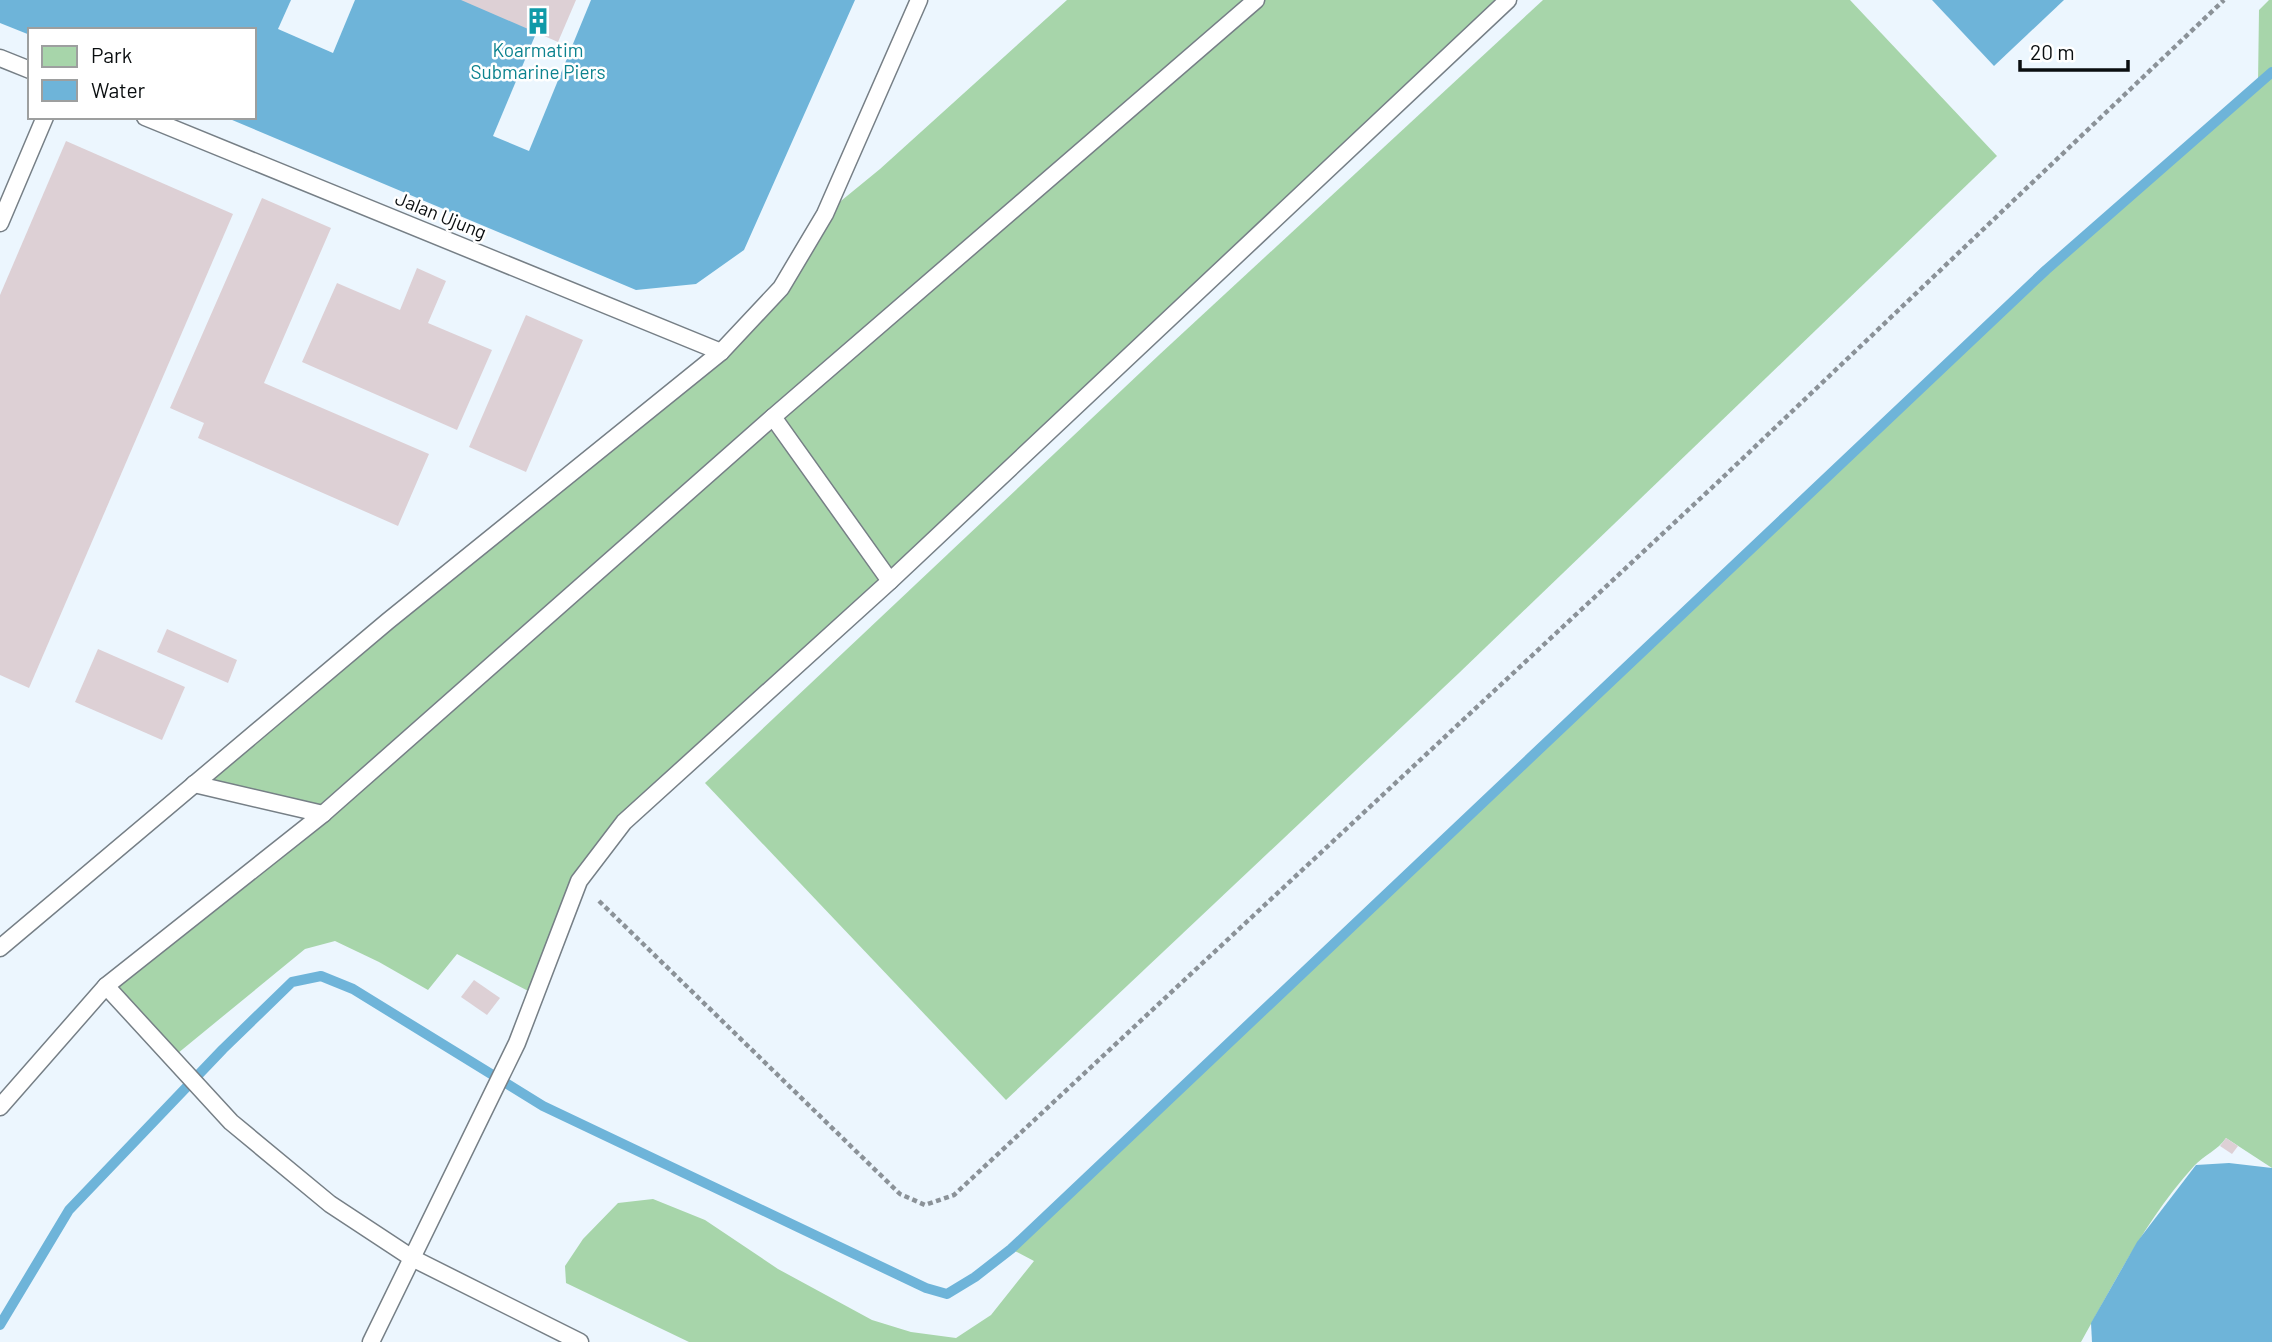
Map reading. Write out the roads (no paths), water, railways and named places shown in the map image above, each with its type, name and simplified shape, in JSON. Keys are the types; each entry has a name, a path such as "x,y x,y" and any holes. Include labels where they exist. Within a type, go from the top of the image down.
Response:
{"lane":[{"path":"0,948 388,621 721,352 781,288 825,214 919,0"},
{"path":"0,1107 106,986 323,814 773,417 1256,0"},
{"path":"371,1342 517,1043 579,881 624,822 890,581 1508,0"},
{"path":"0,58 28,69"},
{"path":"0,223 44,119"},
{"name":"Jalan Ujung","path":"150,119 721,352"},
{"path":"773,417 890,581"},
{"path":"194,785 323,814"},
{"path":"106,986 231,1122 330,1203 412,1258 580,1342"}],"water":[{"path":"0,0 855,0 744,250 696,284 636,290 230,119 256,119 256,28 28,28 28,34 0,23"},
{"path":"1932,0 2064,0 1994,66"},
{"path":"2229,1163 2272,1168 2272,1342 2092,1342 2091,1323 2137,1242 2196,1165"}],"waterway":[{"path":"0,1325 69,1210 223,1049 292,982 321,976 353,989 543,1106 926,1288 947,1294 975,1277 1011,1249 2046,270 2272,72"}],"place":[{"name":"Koarmatim Submarine Piers","path":"538,21"}]}
